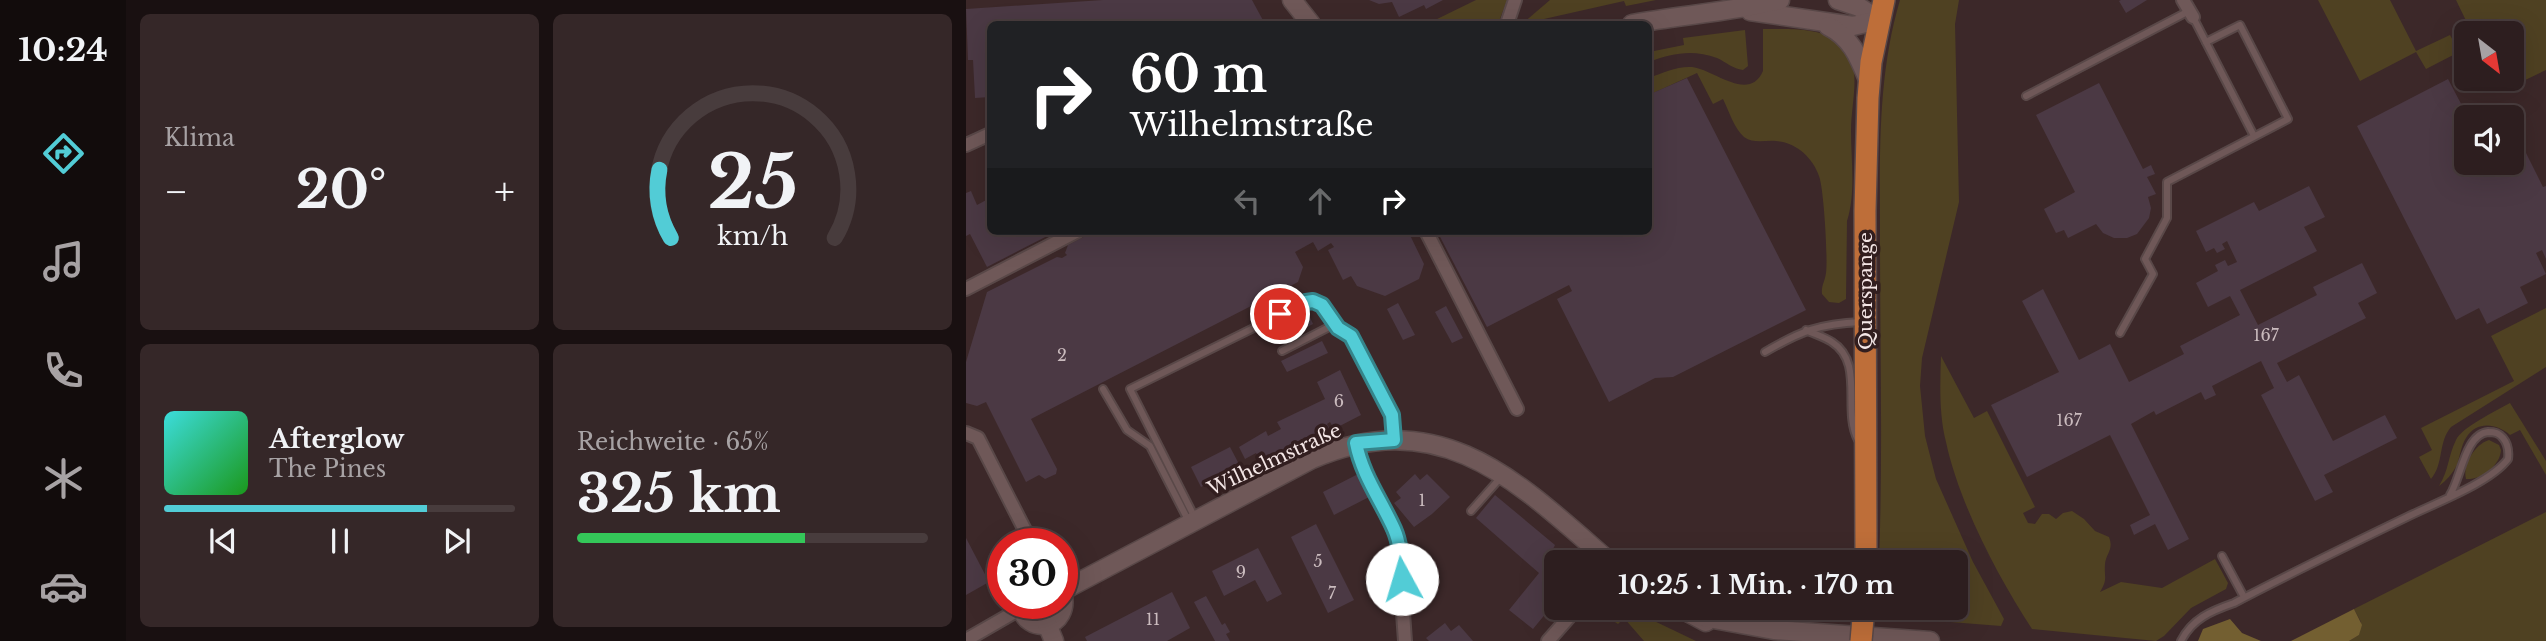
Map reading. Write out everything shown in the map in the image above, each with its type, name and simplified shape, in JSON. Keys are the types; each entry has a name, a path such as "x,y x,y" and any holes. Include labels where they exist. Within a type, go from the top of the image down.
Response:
{"main road":[{"name":"Querspange","path":"1866,550 1865,322 1869,82 1881,10"},
{"path":"1861,641 1863,620"}],"street":[{"path":"1282,0 1298,21"},
{"path":"1292,0 1309,21"},
{"path":"1508,21 1515,0"},
{"path":"1649,21 1739,10 1780,0"},
{"path":"1838,0 1881,10"},
{"path":"1739,10 1853,26 1881,10"},
{"path":"1818,22 1840,33 1849,41 1869,82"},
{"path":"966,145 987,135"},
{"path":"966,289 1070,235"},
{"path":"1428,235 1517,409"},
{"path":"967,434 978,438 1024,528"},
{"name":"Wilhelmstraße","path":"1078,582 1312,459 1356,443 1394,440 1455,449 1493,466 1596,550"},
{"path":"1356,443 1361,464 1398,542 1405,641"},
{"path":"966,640 999,619"},
{"path":"1030,619 1051,633"},
{"path":"1548,641 1567,620"},
{"path":"1705,620 1729,632 1770,641"},
{"path":"1719,620 1774,630 1930,641"}],"lane":[{"path":"2026,96 2188,9 2254,136"},
{"path":"2120,333 2153,274 2145,259 2167,218 2167,182 2288,119 2240,25 2206,42"},
{"path":"1192,521 1130,389 1306,302 1313,301 1322,305 1335,324 1351,336 1392,415 1394,440"},
{"path":"1765,352 1821,325 1865,322"},
{"path":"1282,351 1335,324"},
{"path":"1806,330 1832,342 1846,355 1850,366 1852,427 1866,453"},
{"path":"1103,390 1127,430 1150,446 1192,521"},
{"path":"2181,641 2189,627 2197,620 2494,474 2508,458 2509,452 2501,435 2496,432 2483,433 2472,441 2450,495"},
{"path":"1471,511 1504,474"},
{"path":"2222,556 2244,597"}],"shaded area":[{"path":"1476,0 1507,0 1499,21 1433,21"},
{"path":"1550,0 1656,0 1626,6 1624,1 1526,21"},
{"path":"1900,0 1959,0 1955,24 1959,202 1922,358 1920,386 1925,436 1936,479 1968,550 1879,550 1881,118 1893,29"},
{"path":"2318,0 2390,0 2416,51 2450,35 2454,43 2454,55 2426,69 2416,52 2360,81"},
{"path":"2456,0 2546,0 2546,70 2524,81 2524,21 2466,21"},
{"path":"1763,29 1820,33 1843,45 1850,57 1854,72 1852,188 1847,221 1846,299 1839,303 1829,302 1822,294 1826,276 1824,209 1819,176 1808,157 1790,144 1756,141 1744,137 1723,99 1713,104 1697,73 1652,94 1652,77 1670,70 1692,67 1740,84 1757,80 1763,71"},
{"path":"1745,30 1748,66 1743,70 1717,58 1691,53 1674,54 1652,61 1652,51 1684,45 1683,38"},
{"path":"2546,308 2546,367 2451,427 2444,439 2438,467 2431,479 2419,457 2432,450 2421,428 2514,381 2491,336"},
{"path":"1941,356 1974,418 1987,411 2035,507 2023,513 2028,523 2035,524 2042,514 2049,514 2056,519 2063,513 2072,511 2095,531 2109,537 2105,581 2100,592 2121,582 2162,588 2215,559 2228,583 2226,589 2191,608 2156,641 2032,629 1981,539 1960,490 1942,421"},
{"path":"2510,403 2546,461 2546,475 2520,430 2510,435 2493,426 2481,426 2466,438 2457,465 2439,486 2459,435"},
{"path":"2489,440 2499,445 2500,456 2483,474 2466,479 2466,468 2471,456 2479,446"},
{"path":"2546,512 2546,641 2349,641 2359,635 2361,622 2354,609"},
{"path":"1968,551 2004,619 2001,626 1925,620 1968,620"},
{"path":"2354,609 2362,625 2359,635 2349,641 2291,641"},
{"path":"2230,619 2242,633 2261,641 2198,641 2203,629"},
{"path":"1626,620 1652,620 1696,641 1644,641"}],"building":[{"path":"1103,0 1252,0 1263,21 987,21 987,97 975,98 973,60 968,60 966,9"},
{"path":"1369,0 1443,0 1426,9 1424,5 1399,17 1392,2 1379,4"},
{"path":"2147,0 2126,13 2119,1"},
{"path":"1687,78 1806,310 1673,377 1655,378 1609,402 1557,299 1572,291 1569,285 1487,327 1439,235 1652,235 1652,93"},
{"path":"2448,79 2462,105 2454,105 2454,175 2524,175 2524,149 2543,187 2546,186 2546,259 2542,250 2536,253 2546,274 2520,287 2528,303 2487,324 2479,308 2456,320 2357,126"},
{"path":"2099,83 2143,169 2151,165 2155,174 2147,177 2156,194 2148,197 2151,208 2149,218 2137,234 2127,238 2114,238 2103,233 2096,224 2068,238 2064,230 2056,233 2044,209 2075,192 2036,115"},
{"path":"2309,186 2325,217 2304,227 2317,251 2240,290 2258,325 2317,295 2313,287 2362,263 2377,293 2358,303 2366,318 2277,363 2287,382 2299,375 2333,441 2385,415 2397,438 2324,475 2333,492 2315,501 2261,395 2274,388 2261,361 2212,386 2216,395 2205,400 2201,392 2156,415 2154,411 2131,424 2189,539 2168,550 2155,524 2134,535 2130,525 2150,515 2110,435 2027,477 1991,405 2059,372 2022,301 2043,289 2079,360 2110,344 2129,382 2184,354 2180,346 2240,315 2230,296 2208,307 2196,283 2218,271 2215,265 2225,260 2228,266 2237,262 2227,241 2222,244 2225,249 2217,253 2214,248 2206,252 2196,231 2254,202 2259,211"},
{"path":"971,191 977,205 987,200 987,235 1049,235 987,267 970,234 966,236 966,193"},
{"path":"1087,235 1410,235 1424,264 1419,279 1385,296 1357,286 1351,276 1343,280 1328,250 1334,247 1331,243 1318,251 1313,242 1295,252 1303,267 1298,282 1031,419 1057,469 1056,474 1045,479 1039,475 1026,482 986,402 977,406 966,403 966,362 987,292 1057,257 1062,258 1067,255 1065,253 1068,245"},
{"path":"1398,303 1415,335 1403,340 1387,309"},
{"path":"1446,306 1463,338 1452,343 1435,312"},
{"path":"1308,313 1313,324 1273,344 1267,333"},
{"path":"1322,341 1328,353 1287,372 1281,361"},
{"path":"1340,370 1361,415 1334,429 1330,422 1327,424 1331,431 1263,466 1256,453 1245,459 1239,447 1266,431 1268,436 1281,429 1277,422 1325,399 1317,382"},
{"path":"1230,447 1240,466 1201,487 1191,467"},
{"path":"1360,473 1371,496 1334,515 1323,492"},
{"path":"1415,474 1420,480 1427,474 1450,497 1414,527 1394,503 1401,498 1396,492"},
{"path":"1495,495 1555,545 1554,550 1544,550 1544,616 1533,629 1509,610 1539,573 1476,518"},
{"path":"1316,524 1354,600 1328,613 1291,537"},
{"path":"966,538 987,583 966,595"},
{"path":"1258,548 1282,594 1267,602 1255,580 1224,596 1212,571"},
{"path":"1172,592 1190,628 1167,641 1087,641 1085,637"},
{"path":"1206,596 1222,625 1225,623 1230,632 1226,634 1230,641 1215,641 1195,604 1194,602"},
{"path":"1445,623 1451,631 1459,625 1473,641 1429,641 1426,638"}],"route":[{"path":"1280,314 1306,302 1313,301 1322,305 1338,328 1351,336 1392,415 1394,440 1356,443 1361,464 1395,531 1402,579"}]}
